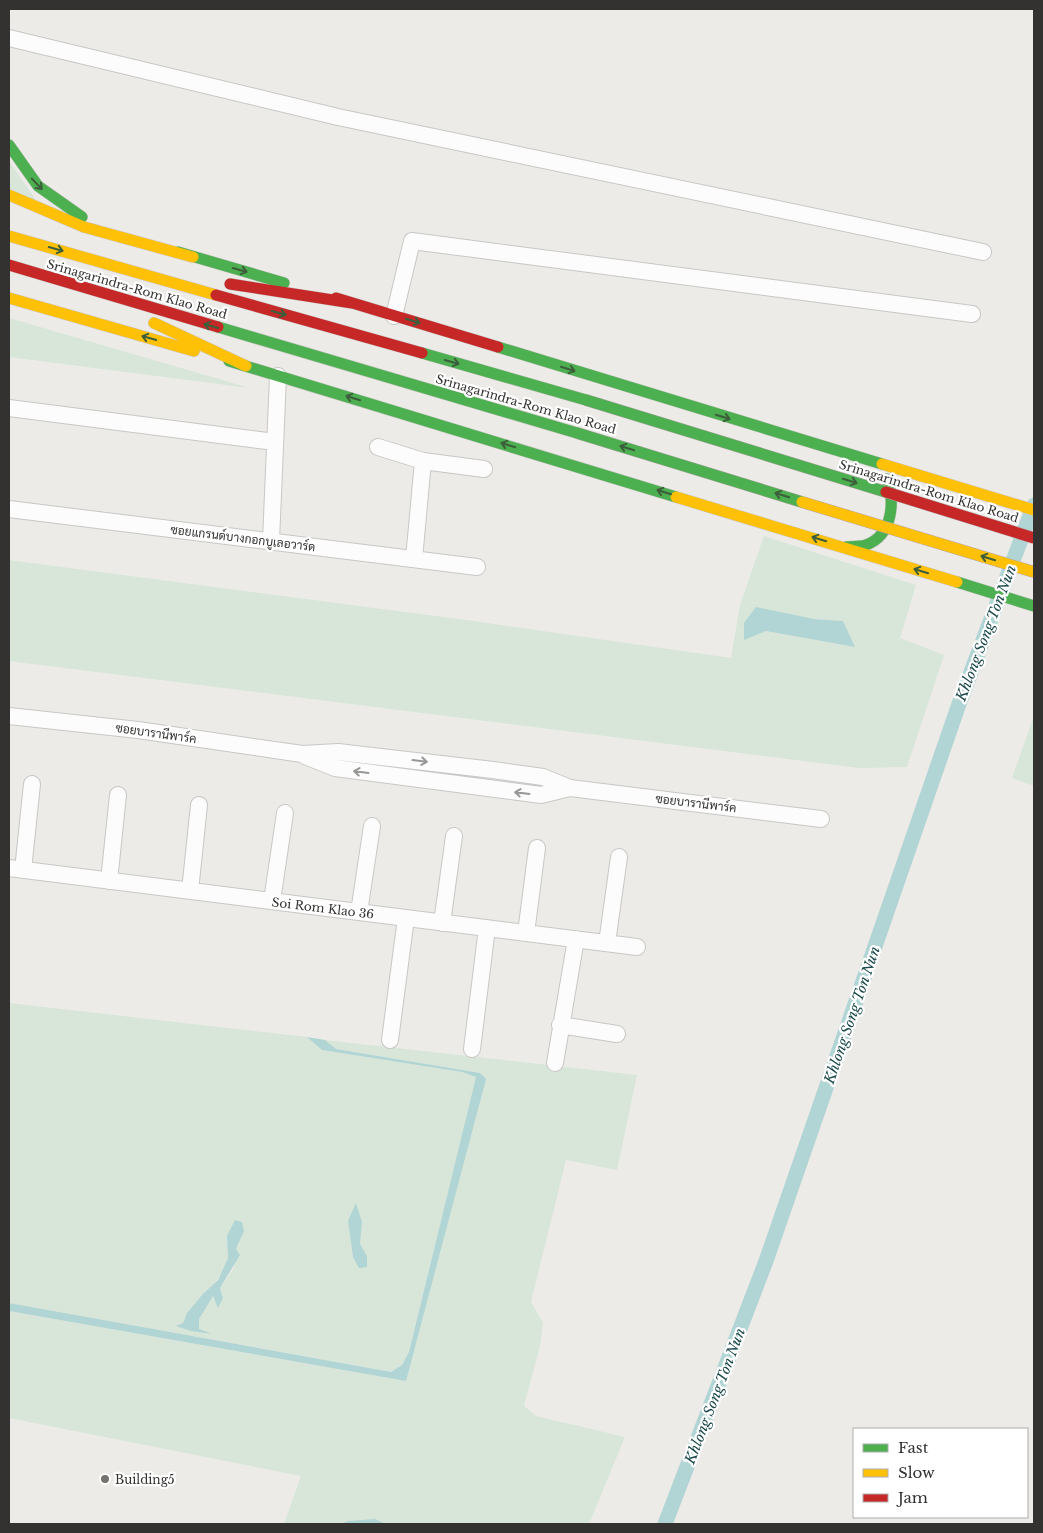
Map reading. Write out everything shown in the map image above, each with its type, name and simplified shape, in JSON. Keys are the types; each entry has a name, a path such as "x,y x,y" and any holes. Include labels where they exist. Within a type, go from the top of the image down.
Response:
{"main road":[{"path":"9,145 38,186 79,215 120,233 193,257"},
{"path":"9,196 84,227"},
{"path":"9,205 193,257"},
{"name":"Srinagarindra-Rom Klao Road","path":"9,236 586,400 1034,538"},
{"name":"Srinagarindra-Rom Klao Road","path":"193,257 352,303 1034,510"},
{"name":"Srinagarindra-Rom Klao Road","path":"9,265 577,433 1034,572"},
{"path":"118,266 352,303"},
{"path":"61,281 246,366"},
{"path":"9,298 246,366 846,547 1034,606"},
{"path":"846,547 866,544 878,538 885,529 889,518 892,491 886,477 868,461"}],"street":[{"path":"9,38 338,117 983,252"},
{"path":"394,316 412,241 972,314"},
{"path":"271,541 278,376"},
{"path":"9,408 275,442"},
{"path":"378,447 423,461 484,469"},
{"path":"414,559 423,461"},
{"name":"ซอยแกรนด์บางกอกบูเลอวาร์ด","path":"9,509 477,567"},
{"name":"ซอยบารานีพาร์ค","path":"9,716 138,730 302,754 335,768 541,795 570,788 821,819"},
{"path":"16,869 32,784"},
{"path":"109,881 118,795"},
{"path":"190,891 199,805"},
{"path":"272,901 285,813"},
{"path":"359,912 372,826"},
{"path":"442,922 454,836"},
{"path":"526,933 538,848"},
{"path":"606,943 620,857"},
{"name":"Soi Rom Klao 36","path":"16,869 637,947"},
{"path":"390,1040 406,918"},
{"path":"472,1049 487,928"},
{"path":"555,1063 576,939"},
{"path":"560,1025 617,1034"}],"green space":[{"path":"9,161 36,200 9,188"},
{"path":"9,318 250,388 9,357"},
{"path":"764,536 916,585 900,638 944,655 907,767 859,768 9,661 9,560 474,621 731,658 740,605","holes":["814,619 843,621 855,647 766,631"]},
{"path":"1034,716 1034,786 1012,778"},
{"path":"9,1003 307,1037 322,1050 462,1072 476,1077 409,1352 402,1365 391,1372 9,1303","holes":["348,1221 362,1222 360,1244 367,1256 353,1257","227,1236 240,1244 235,1249 234,1268 220,1288 223,1298 218,1307 213,1296 199,1319 199,1329 209,1334 177,1325 183,1323 194,1306 219,1277 228,1257"]},
{"path":"325,1040 637,1075 617,1170 566,1160 531,1302 543,1323 540,1346 524,1406 536,1416 625,1437 589,1524 284,1524 301,1476 9,1418 9,1311 406,1381 480,1073 336,1049"}],"water":[{"path":"756,607 814,619 843,621 855,647 766,631 744,640 744,623"},
{"path":"307,1037 325,1040 336,1049 480,1073 486,1079 406,1381 9,1311 9,1303 391,1372 402,1365 409,1352 476,1077 462,1072 322,1050"},
{"path":"356,1203 362,1222 360,1244 367,1256 367,1267 359,1268 353,1257 348,1221"},
{"path":"235,1220 242,1222 244,1231 236,1249 240,1255 220,1288 223,1298 218,1308 213,1296 199,1319 199,1329 212,1334 191,1331 176,1326 183,1323 187,1313 218,1280 228,1258 227,1236"},
{"path":"375,1519 386,1524 341,1524 348,1521"}],"waterway":[{"name":"Khlong Song Ton Nun","path":"665,1524 766,1261 959,704 1034,505"}],"traffic: fast":[{"path":"9,145 38,186 82,217"},
{"path":"178,252 284,283"},
{"path":"218,327 577,433"},
{"path":"498,347 882,464"},
{"path":"422,353 586,400"},
{"path":"229,361 676,497"},
{"path":"586,400 886,492"},
{"path":"577,433 802,502"},
{"path":"846,547 866,545 882,534 887,526 891,507 890,488 887,479"},
{"path":"957,582 1034,606"}],"traffic: slow":[{"path":"9,195 84,227 193,257"},
{"path":"9,236 216,295"},
{"path":"9,298 194,351"},
{"path":"154,323 246,366"},
{"path":"882,464 1034,510"},
{"path":"676,497 957,582"},
{"path":"802,502 1034,572"}],"traffic: jam":[{"path":"9,265 218,327"},
{"path":"230,284 352,303"},
{"path":"216,295 422,353"},
{"path":"336,298 498,347"},
{"path":"886,492 1034,538"}],"place":[{"name":"Building5","path":"105,1479"}]}
